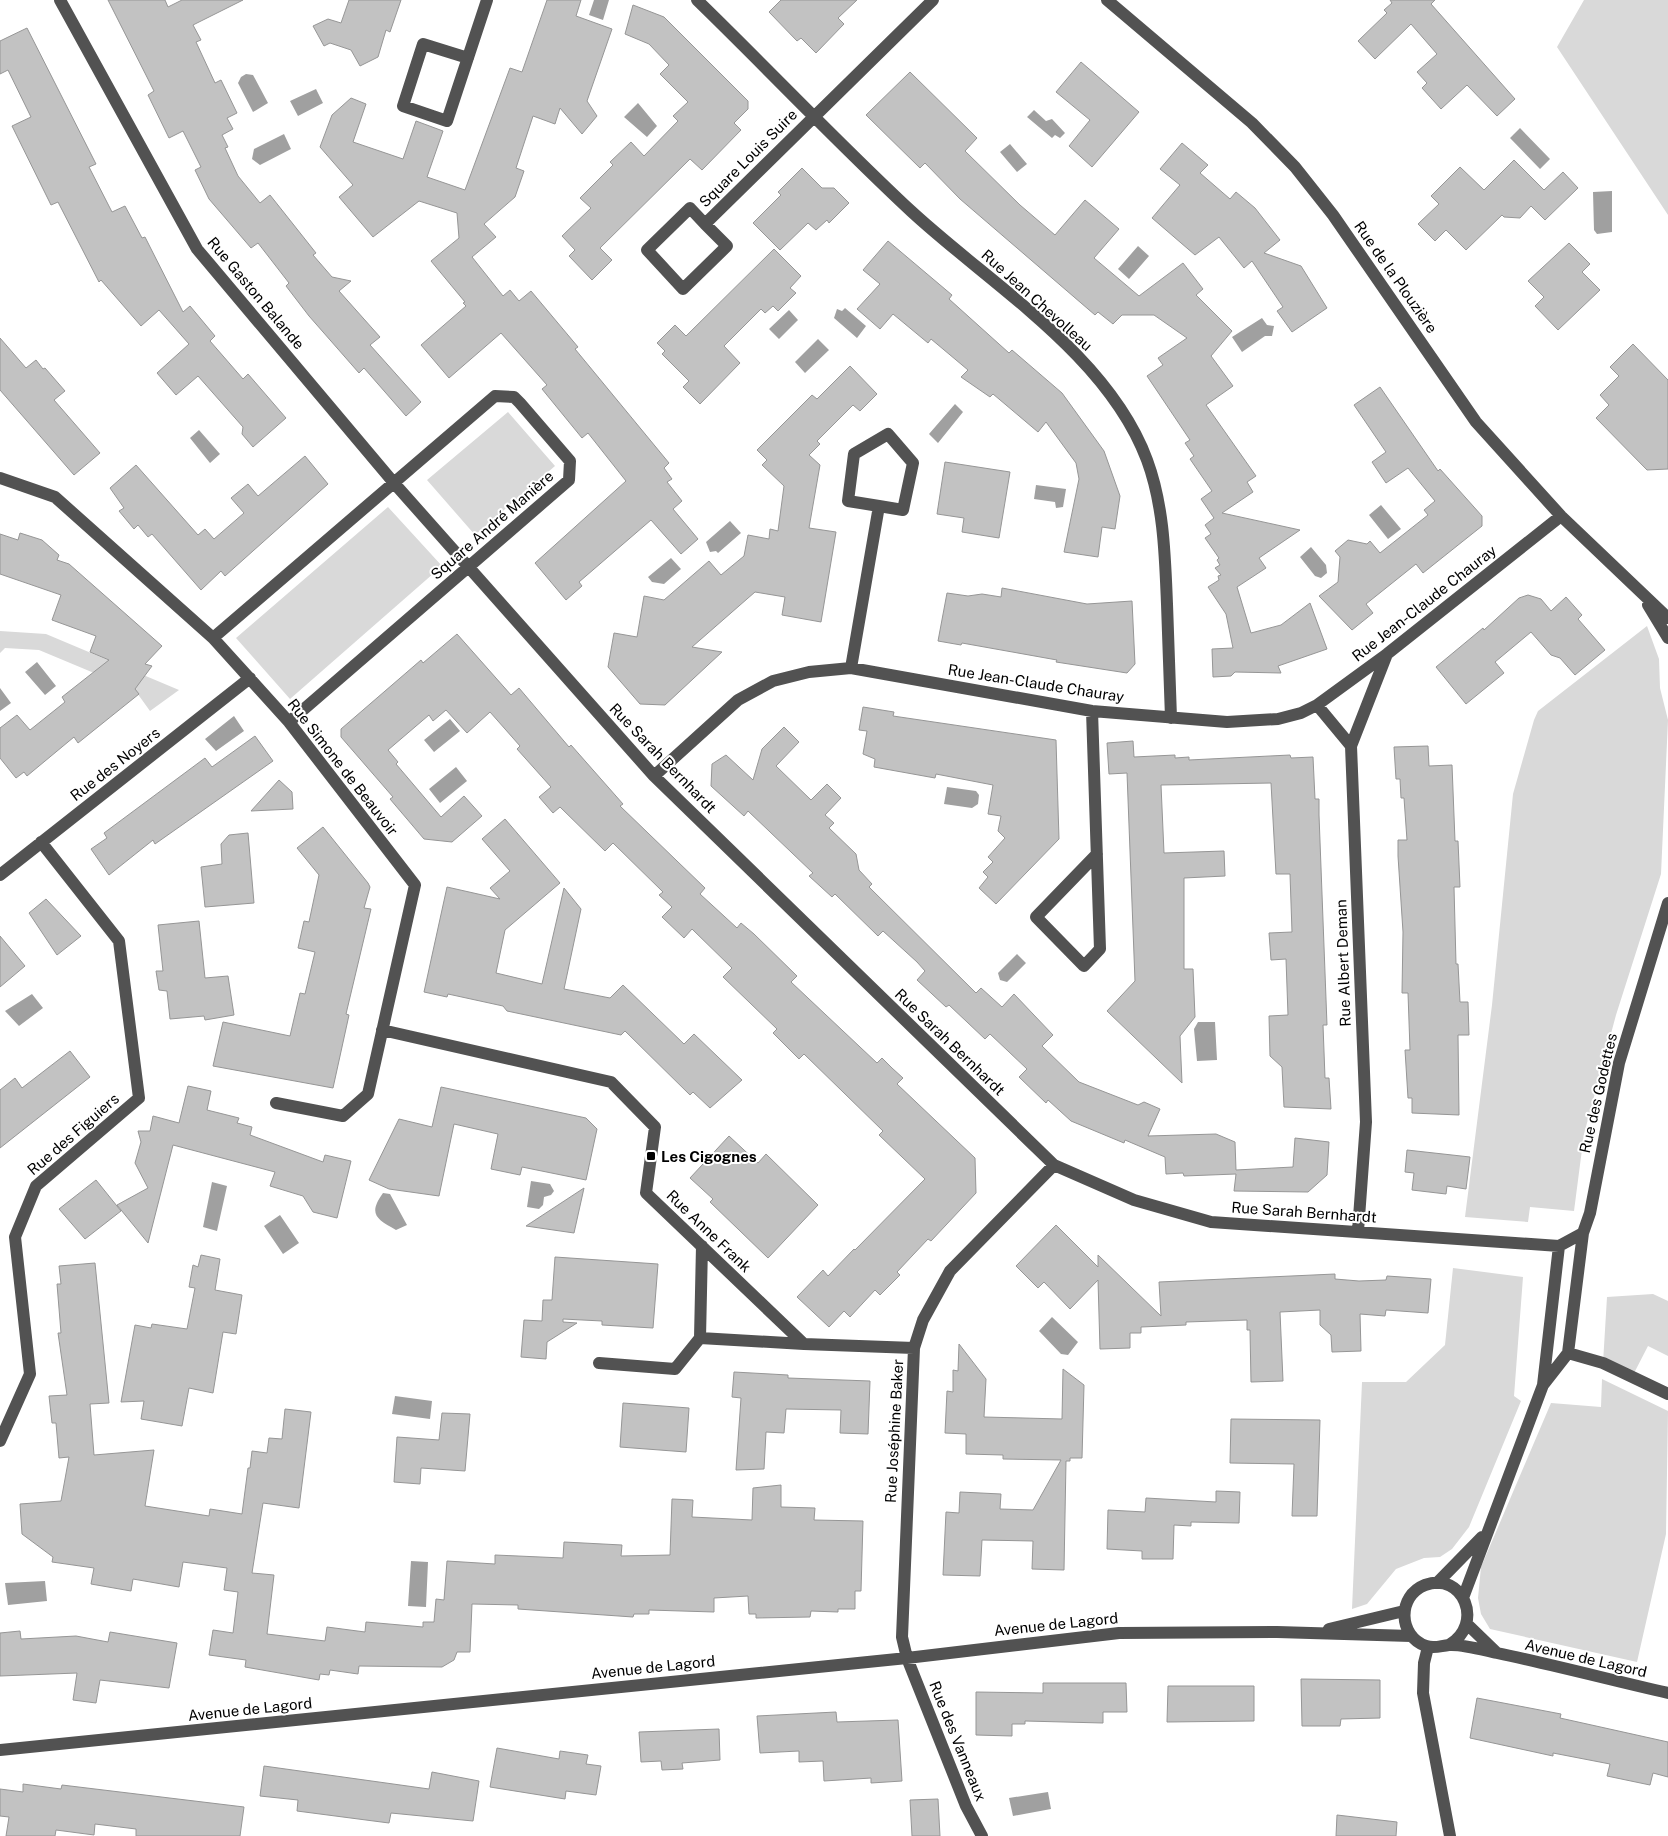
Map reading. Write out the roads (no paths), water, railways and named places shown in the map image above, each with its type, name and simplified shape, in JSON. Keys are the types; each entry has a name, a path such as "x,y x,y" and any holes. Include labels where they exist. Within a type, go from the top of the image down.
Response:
{"street":[{"name":"Rue Gaston Balande","path":"60,0 197,249 468,568"},
{"path":"468,58 423,44 403,106 448,121 487,0"},
{"name":"Rue Jean Chevolleau","path":"697,0 912,212 1065,344 1097,378 1124,413 1146,460 1159,504 1165,554 1171,718"},
{"name":"Square Louis Suire","path":"705,224 933,0"},
{"name":"Rue de la Plouzière","path":"1107,0 1252,122 1295,167 1333,215 1476,422 1561,516 1668,618"},
{"name":"Square Louis Suire","path":"690,208 705,224 727,246 683,289 647,250 690,208"},
{"name":"Square André Manière","path":"213,638 495,396 514,397 526,410 570,461 568,480 289,722"},
{"path":"888,434 913,463 903,510 879,506 848,501 854,454 888,434"},
{"name":"Rue Simone de Beauvoir","path":"0,478 55,496 213,638 289,722 415,885 368,1094 344,1116 276,1103"},
{"path":"851,668 879,506"},
{"name":"Rue Jean-Claude Chauray","path":"654,776 738,700 773,681 808,672 851,668 1092,711 1171,718 1227,722 1278,719 1301,713 1317,705 1386,654 1561,516"},
{"name":"Rue Sarah Bernhardt","path":"468,568 654,776 1054,1165 1134,1200 1211,1222 1559,1246"},
{"name":"Rue de la Plouzière","path":"1639,590 1668,638"},
{"path":"1317,705 1351,746 1386,654"},
{"name":"Rue des Noyers","path":"0,875 250,678"},
{"path":"1092,711 1097,854 1100,949 1084,966 1036,917 1097,854"},
{"name":"Rue Albert Deman","path":"1351,746 1366,1122 1358,1231"},
{"name":"Rue des Figuiers","path":"0,1441 30,1374 15,1237 36,1186 139,1098 120,941 41,842"},
{"name":"Rue des Godettes","path":"1568,1353 1582,1233 1590,1212 1618,1063 1668,903"},
{"name":"Rue Anne Frank","path":"382,1030 611,1082 655,1127 646,1193 804,1344"},
{"name":"Rue Joséphine Baker","path":"907,1658 902,1638 914,1348 923,1320 950,1271 1054,1165"},
{"path":"1463,1598 1543,1385 1559,1246 1582,1233"},
{"path":"599,1363 675,1369 700,1338 702,1246"},
{"path":"700,1338 914,1348"},
{"path":"1543,1385 1568,1353 1603,1363 1668,1394"},
{"path":"1437,1583 1456,1590 1463,1598 1468,1615 1467,1624 1457,1640 1439,1648 1428,1647 1411,1636 1404,1620 1407,1602 1419,1588 1437,1583 1486,1533"},
{"name":"Avenue de Lagord","path":"1310,1633 1404,1611"},
{"path":"1467,1624 1497,1653"},
{"name":"Avenue de Lagord","path":"0,1750 907,1658 1120,1633 1310,1633 1411,1636"},
{"name":"Avenue de Lagord","path":"1449,1645 1497,1653 1668,1693"},
{"path":"1428,1647 1424,1663 1423,1693 1450,1836"},
{"name":"Rue des Vanneaux","path":"907,1658 966,1806 982,1836"}],"place":[{"name":"Les Cigognes","path":"651,1156"}]}
